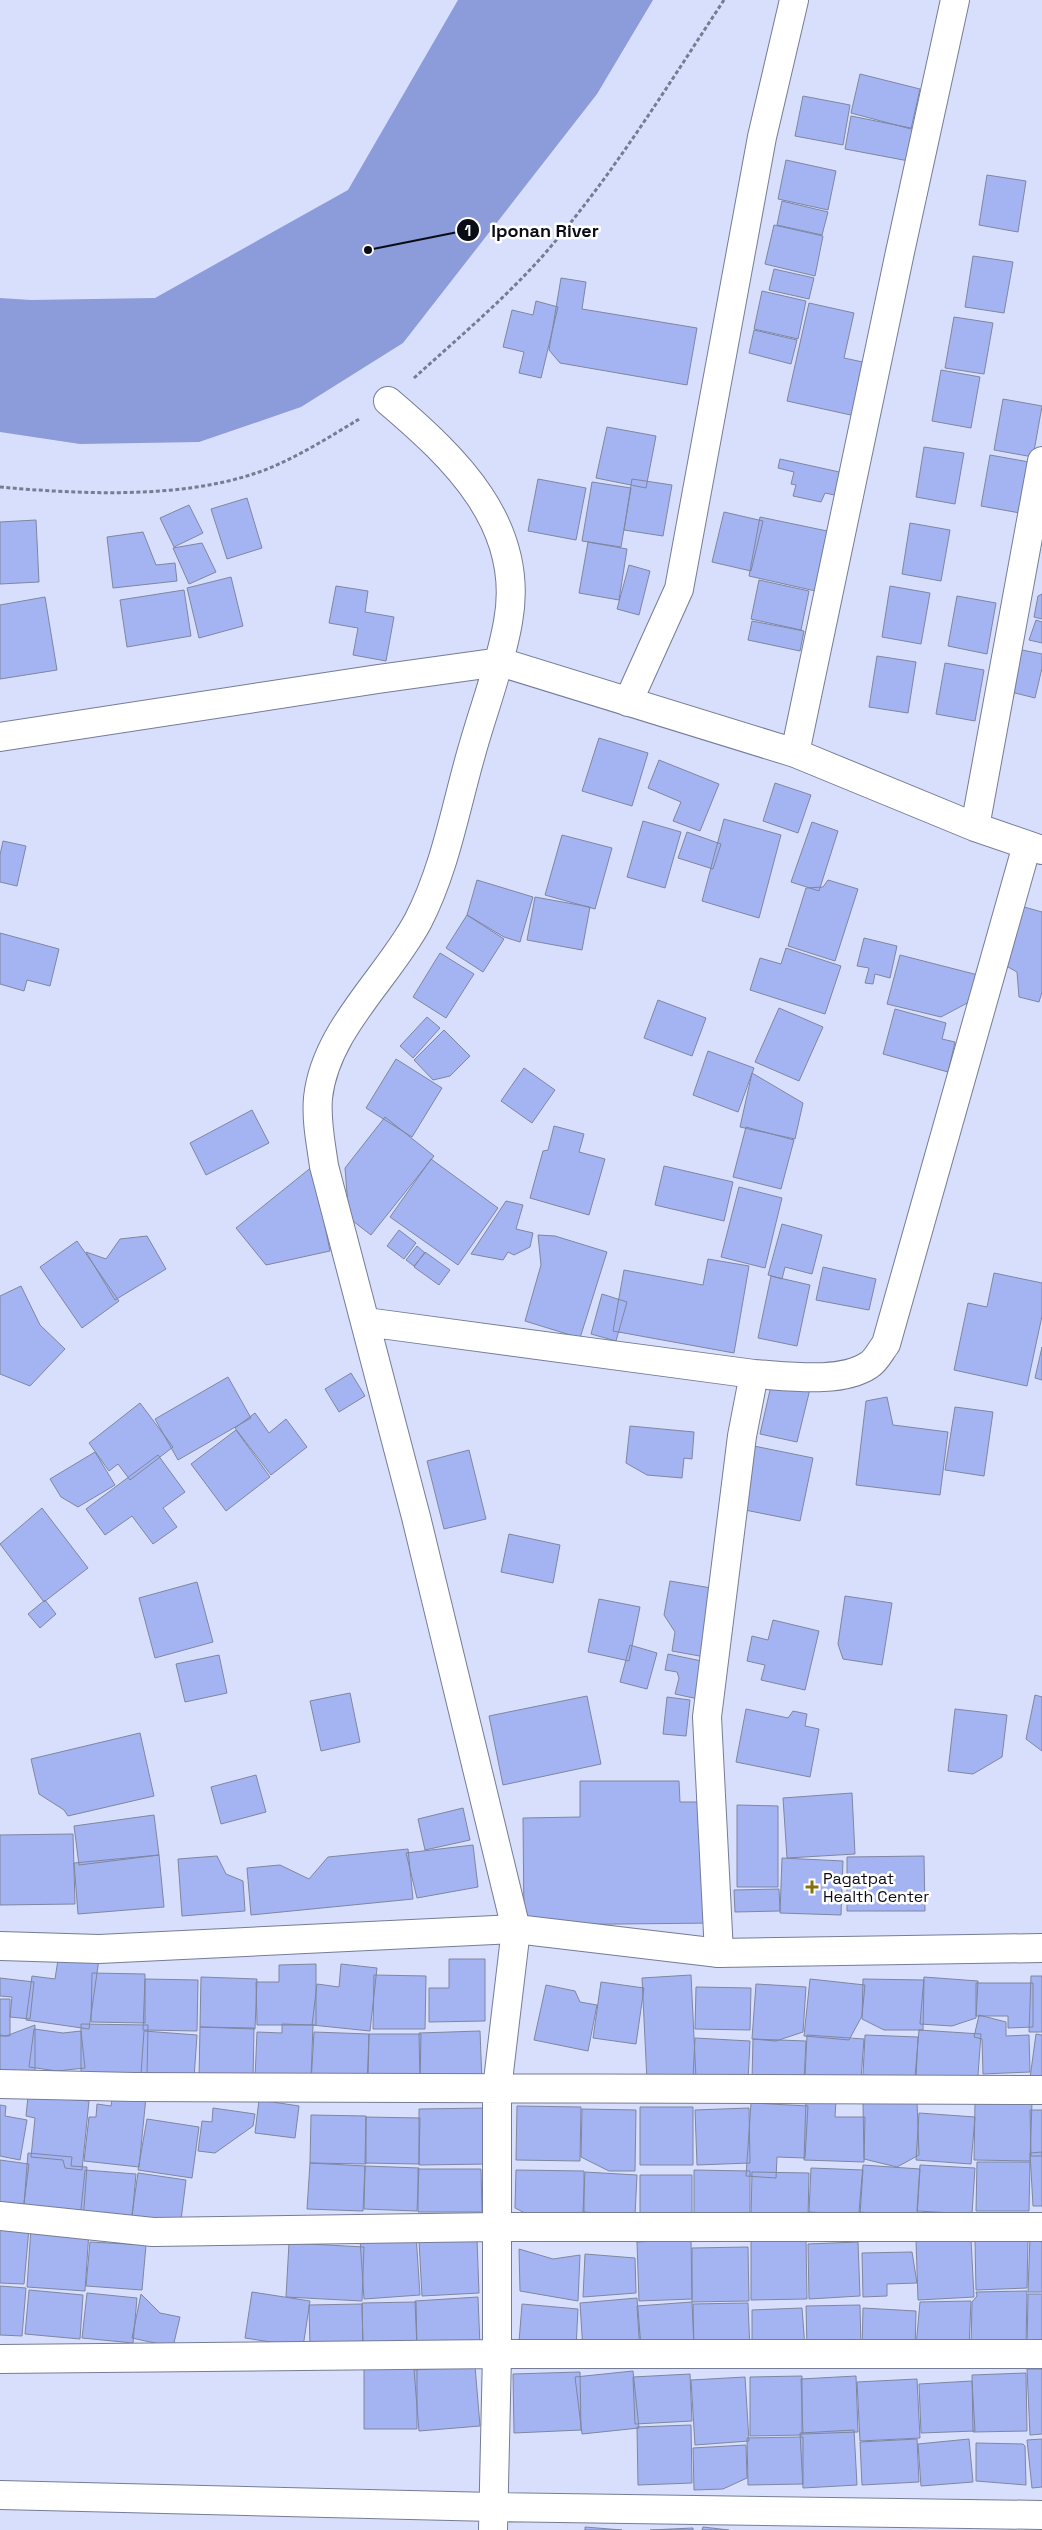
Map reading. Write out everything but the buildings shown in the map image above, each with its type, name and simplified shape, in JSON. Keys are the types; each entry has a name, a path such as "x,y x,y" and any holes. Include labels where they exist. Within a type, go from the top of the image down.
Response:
{"street":[{"path":"628,702 679,589 762,137 794,0"},
{"path":"795,753 900,252 956,0"},
{"path":"388,401 426,434 461,469 482,497 499,531 506,553 511,590 509,620 500,662 471,752 443,860 418,921 338,1036 324,1070 318,1097 318,1122 324,1166 366,1322 516,1929 496,2089 497,2354 493,2519"},
{"path":"975,827 1042,461"},
{"path":"0,738 378,679 500,662 795,753 975,827 1035,847 886,1344 872,1364 854,1374 804,1377 754,1374 366,1322"},
{"path":"719,1952 707,1717 742,1436 754,1374"},
{"path":"0,1946 99,1950 516,1929 719,1952 1042,1948"},
{"path":"0,2084 134,2087 1042,2090"},
{"path":"0,2216 153,2232 496,2227 1042,2227"},
{"path":"0,2359 497,2354 1042,2354"},
{"path":"0,2495 493,2519 1042,2515"}],"path":[{"path":"0,488 115,493 193,488 254,474 320,443 388,401 471,327 539,259 591,196 658,101 724,0"}],"water":[{"path":"458,0 653,0 597,94 403,343 301,407 199,442 80,444 0,432 0,298 31,300 155,298 348,190"}],"place":[{"name":"Iponan River","path":"368,250"},
{"name":"Pagatpat Health Center","path":"812,1887"}]}
